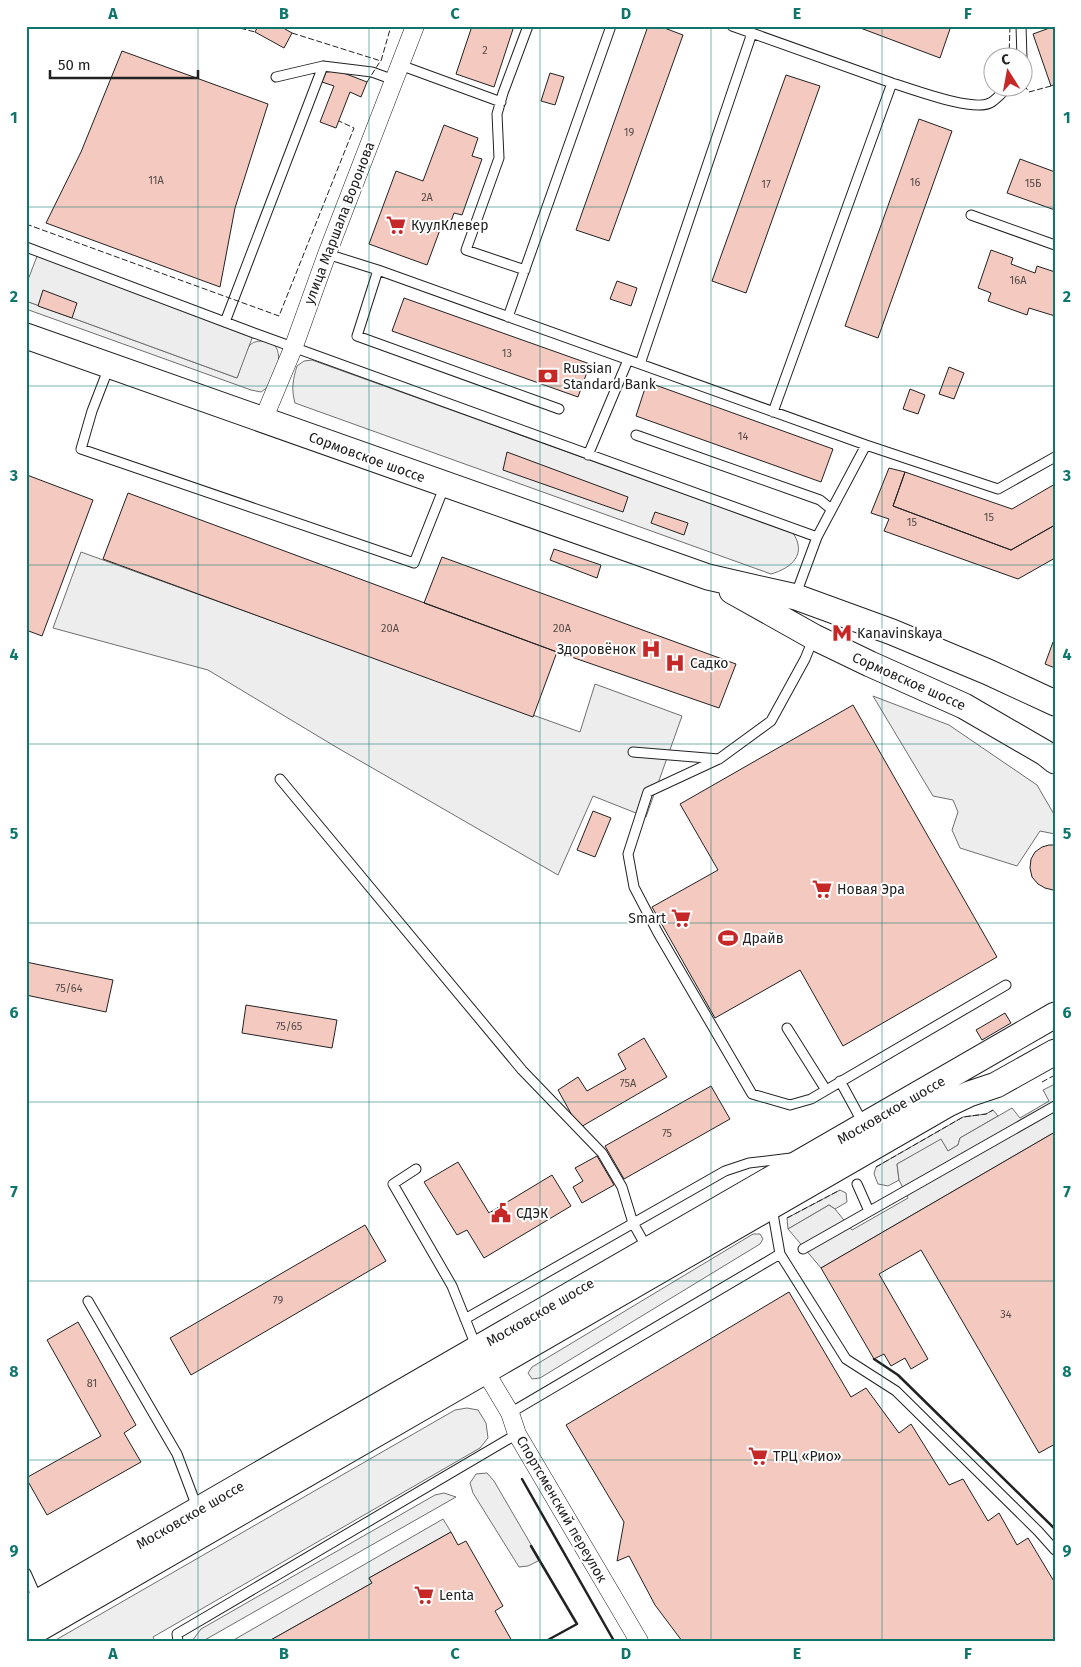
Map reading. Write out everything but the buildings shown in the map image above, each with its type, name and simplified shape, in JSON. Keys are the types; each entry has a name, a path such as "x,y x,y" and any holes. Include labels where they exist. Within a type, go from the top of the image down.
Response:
{"main road":[{"name":"Сормовское шоссе","path":"26,336 708,577 796,597 892,632 988,672 1055,704"},
{"name":"Сормовское шоссе","path":"708,577 814,637 964,706 1055,760"},
{"name":"Московское шоссе","path":"26,1636 481,1360 648,1250 1055,1015"},
{"name":"Московское шоссе","path":"32,1606 198,1510 772,1206 948,1104 996,1085 1055,1052"}],"street":[{"name":"улица Маршала Воронова","path":"263,420 294,346 327,254 415,26"},
{"name":"Спортсменский переулок","path":"481,1360 510,1413 517,1434 639,1641"}],"lane":[{"path":"525,270 466,250 499,158 498,114 528,26"},
{"path":"508,317 611,26"},
{"path":"732,26 943,100 970,104 990,104 997,98"},
{"path":"1021,26 1022,48"},
{"path":"640,364 752,33"},
{"path":"224,322 323,66"},
{"path":"276,77 323,66 397,73 501,102"},
{"path":"773,412 892,83"},
{"path":"971,215 1055,245"},
{"path":"26,247 224,322 817,537"},
{"path":"327,254 378,270 773,412 998,489 1055,458"},
{"path":"378,270 357,336 559,409"},
{"path":"588,455 628,360"},
{"path":"110,365 92,410 81,449 414,563 445,485"},
{"path":"636,434 820,500 832,509"},
{"path":"796,597 817,537 866,444"},
{"path":"814,637 805,660 771,721 719,758 648,792 628,854 634,887 658,933 752,1094 790,1105 810,1099 1006,985"},
{"path":"633,752 719,758"},
{"path":"280,779 522,1070 602,1153 622,1187 633,1223 648,1250"},
{"path":"787,1028 826,1090"},
{"path":"840,1081 865,1125"},
{"path":"803,1249 1055,1106"},
{"path":"465,1319 725,1170 749,1163 786,1159 820,1151"},
{"path":"416,1169 393,1184 452,1286 481,1360"},
{"path":"857,1184 869,1211"},
{"path":"772,1206 780,1254 846,1359 896,1392 1055,1550"},
{"path":"510,1413 780,1254"},
{"path":"88,1301 177,1454 198,1510"},
{"path":"178,1641 177,1634 517,1434"},
{"path":"26,1573 32,1606"}],"shaded area":[{"path":"39,251 254,333 237,378 26,301 26,285"},
{"path":"26,301 237,378 244,356 250,345 255,342 265,341 272,343 276,347 278,354 277,368 272,382 267,388 261,392 251,390 26,309"},
{"path":"312,360 793,533 797,541 798,554 791,564 771,574 295,403 293,384 297,366 304,361"},
{"path":"81,552 580,732 595,684 682,716 646,817 593,796 558,875 336,747 208,670 53,628"},
{"path":"873,696 949,725 1037,785 1055,816 1055,834 1040,831 1017,866 960,848 952,830 958,812 953,800 933,796"},
{"path":"1055,1084 1055,1132 821,1268 788,1229 829,1205 835,1209 852,1230 908,1198 899,1180 897,1164 941,1139 948,1151 958,1145 960,1138 1012,1108 1020,1118 1049,1101 1043,1090"},
{"path":"993,1110 998,1116 960,1138 958,1145 948,1151 941,1140 897,1164 899,1180 888,1186 878,1184 874,1174 876,1167 963,1117 986,1114"},
{"path":"840,1190 846,1193 847,1202 835,1209 829,1205 788,1229 787,1218"},
{"path":"753,1234 760,1234 763,1239 760,1244 540,1378 532,1379 528,1373 532,1367"},
{"path":"467,1408 478,1410 486,1423 488,1438 480,1448 153,1637 155,1641 54,1641 455,1410"},
{"path":"487,1473 494,1481 540,1560 528,1566 519,1567 473,1493 470,1483 476,1474"},
{"path":"444,1493 456,1497 203,1641 192,1641 201,1629 435,1495"},
{"path":"443,1519 451,1532 369,1578 372,1583 269,1641 232,1641"}],"fence":[{"path":"232,26 255,32"},
{"path":"292,33 381,61 391,26"},
{"path":"1009,48 1010,26"},
{"path":"367,82 381,60"},
{"path":"1034,91 1051,86"},
{"path":"26,224 279,316 354,128 339,121"},
{"path":"1042,1082 1055,1075"},
{"path":"876,1167 963,1117 986,1114 993,1110"},
{"path":"787,1218 840,1190"}],"wall":[{"path":"874,1359 898,1375 1055,1529"},
{"path":"522,1479 614,1641"},
{"path":"531,1546 577,1624 546,1641"}],"place":[{"name":"КуулКлевер","path":"396,225"},
{"name":"Russian Standard Bank","path":"548,376"},
{"name":"Kanavinskaya","path":"842,633"},
{"name":"Здоровёнок","path":"651,649"},
{"name":"Садко","path":"675,663"},
{"name":"Новая Эра","path":"822,889"},
{"name":"Smart","path":"681,918"},
{"name":"Драйв","path":"728,938"},
{"name":"СДЭК","path":"501,1213"},
{"name":"ТРЦ «Рио»","path":"758,1456"},
{"name":"Lenta","path":"424,1595"}]}
